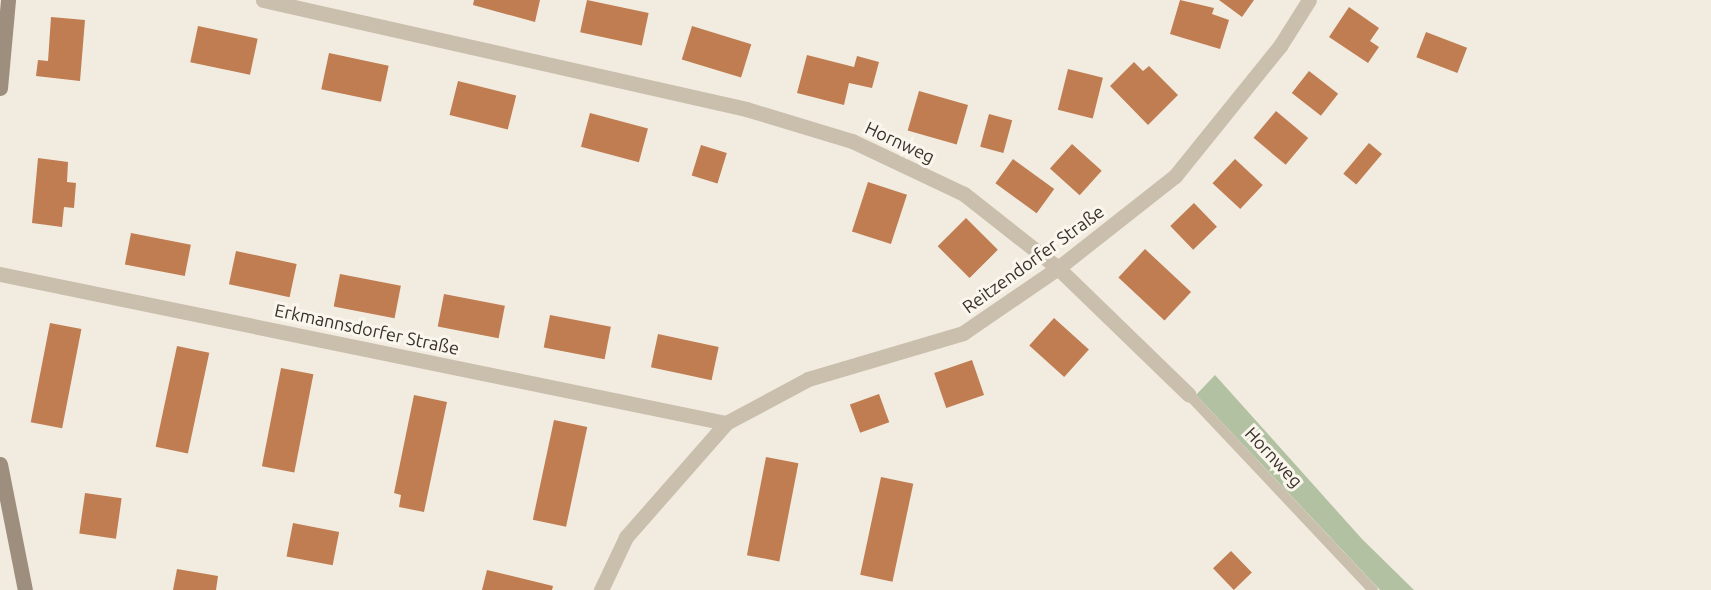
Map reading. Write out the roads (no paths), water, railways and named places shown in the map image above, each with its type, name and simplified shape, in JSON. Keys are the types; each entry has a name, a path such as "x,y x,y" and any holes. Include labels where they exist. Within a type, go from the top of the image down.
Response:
{"street":[{"path":"0,88 8,0"},
{"name":"Hornweg","path":"263,0 746,110 852,141 964,194 1058,268 1189,395"},
{"name":"Reitzendorfer Straße","path":"601,590 626,537 726,423 808,379 963,333 1058,268 1175,176 1280,46 1309,0"},
{"name":"Erkmannsdorfer Straße","path":"0,274 726,423"},
{"path":"0,464 26,590"}],"lane":[{"name":"Hornweg","path":"1189,395 1373,590"}]}
